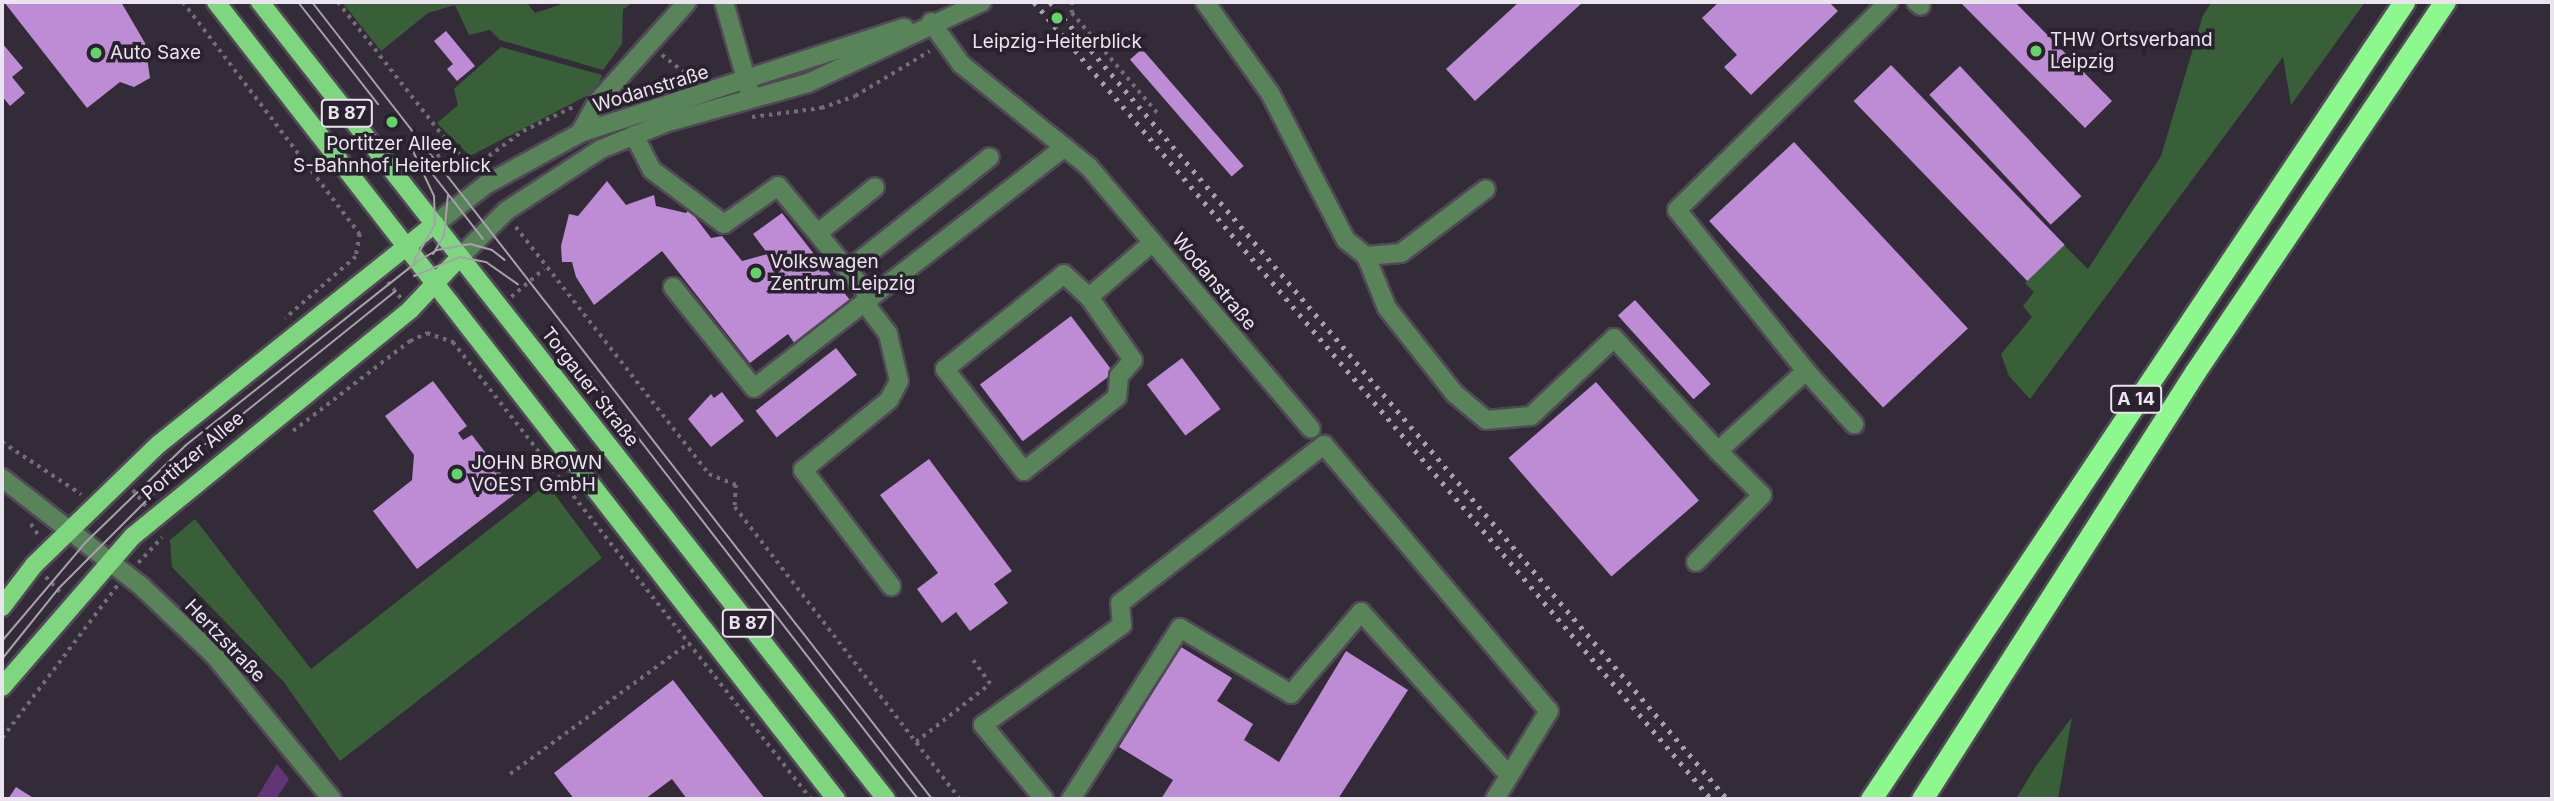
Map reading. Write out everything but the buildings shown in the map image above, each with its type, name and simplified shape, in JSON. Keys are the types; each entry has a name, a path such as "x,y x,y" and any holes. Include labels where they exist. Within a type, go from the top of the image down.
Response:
{"highway":[{"name":"A 14","path":"1871,799 2404,2"},
{"name":"A 14","path":"1922,799 2195,372 2445,2"}],"main road":[{"name":"B 87","path":"216,2 836,799"},
{"name":"Torgauer Straße","path":"260,2 886,799"},
{"name":"Wodanstraße","path":"406,245 435,224"},
{"name":"Portitzer Allee","path":"2,607 34,565 123,477 376,266 406,245"},
{"name":"Wodanstraße","path":"436,284 460,257"},
{"name":"Portitzer Allee","path":"2,687 109,563 154,517 410,310 436,284"}],"street":[{"path":"580,133 598,101 687,2"},
{"path":"724,2 749,90"},
{"name":"Wodanstraße","path":"460,257 506,211 601,149 982,2"},
{"path":"1205,2 1270,93 1346,240 1366,256 1387,308 1455,394 1486,420 1531,416 1614,338 1762,495 1696,562"},
{"path":"1854,424 1806,371 1678,210 1889,2"},
{"name":"Wodanstraße","path":"931,22 961,64 1065,147 1153,243 1311,429"},
{"name":"Wodanstraße","path":"435,224 487,184 580,133 708,94 749,90"},
{"path":"634,135 652,170 724,224 778,186 848,270 888,334 898,381 889,400 803,470 891,586"},
{"path":"673,288 754,388 1065,147"},
{"path":"848,270 990,157"},
{"path":"818,233 875,187"},
{"path":"1366,256 1401,253 1486,189"},
{"path":"1089,297 1153,243"},
{"path":"1064,274 1089,297 1133,360 1119,376 1117,397 1024,471 945,369 1064,274"},
{"path":"1718,451 1806,371"},
{"path":"1044,799 983,725 1122,625 1120,603 1324,445 1549,711 1494,799"},
{"name":"Hertzstraße","path":"2,478 71,529 214,656 332,799"},
{"path":"1070,799 1180,628 1291,694 1361,612 1509,775"}],"path":[{"path":"183,2 352,224"},
{"path":"338,2 451,146 474,166"},
{"path":"1072,2 1072,13 1159,114"},
{"path":"656,50 708,94"},
{"path":"412,177 451,146"},
{"path":"506,211 544,269 709,474 736,485 735,507 960,799"},
{"path":"360,245 427,333 453,342 811,799"},
{"path":"283,439 427,333"},
{"path":"2,442 80,494"},
{"path":"123,477 166,532"},
{"path":"34,565 88,618"},
{"path":"2,738 88,618 106,598"},
{"path":"510,774 689,643"},
{"path":"915,741 990,684 971,658"}],"green space":[{"path":"342,2 526,2 535,13 568,2 634,2 623,9 622,44 603,70 500,40 490,30 469,35 455,5 428,13 381,51"},
{"path":"2212,2 2365,2 2291,105 2283,57 2030,399 2009,376 2001,354 2032,317 2023,306 2034,292 2025,283 2064,245 2088,269 2161,156 2203,15"},
{"path":"501,47 602,75 596,91 470,156 437,123 458,105 454,89"},
{"path":"547,484 602,558 340,761 283,681 172,567 170,540 195,519 311,669"},
{"path":"2072,717 2058,799 2016,799 2036,766"}],"shaded area":[{"path":"277,764 289,779 276,799 256,799"}],"tram line":[{"path":"298,2 378,104"},
{"path":"312,2 932,799"},
{"path":"411,147 434,196 435,224 414,261"},
{"path":"427,167 483,239"},
{"path":"433,254 444,236 448,195"},
{"path":"2,641 86,542 186,445 418,261 437,250 470,244 492,250 505,260"},
{"path":"414,276 460,257 486,262 518,284"},
{"path":"2,659 58,589 193,454 396,291"},
{"path":"591,377 918,799"}],"railway":[{"path":"1034,2 1711,799"},
{"path":"1050,2 1727,799"}],"place":[{"name":"Leipzig-Heiterblick","path":"1057,18"},
{"name":"THW Ortsverband Leipzig","path":"2036,51"},
{"name":"Auto Saxe","path":"96,53"},
{"name":"Portitzer Allee, S-Bahnhof Heiterblick","path":"392,122"},
{"name":"Volkswagen Zentrum Leipzig","path":"756,273"},
{"name":"JOHN BROWN VOEST GmbH","path":"457,474"}]}
